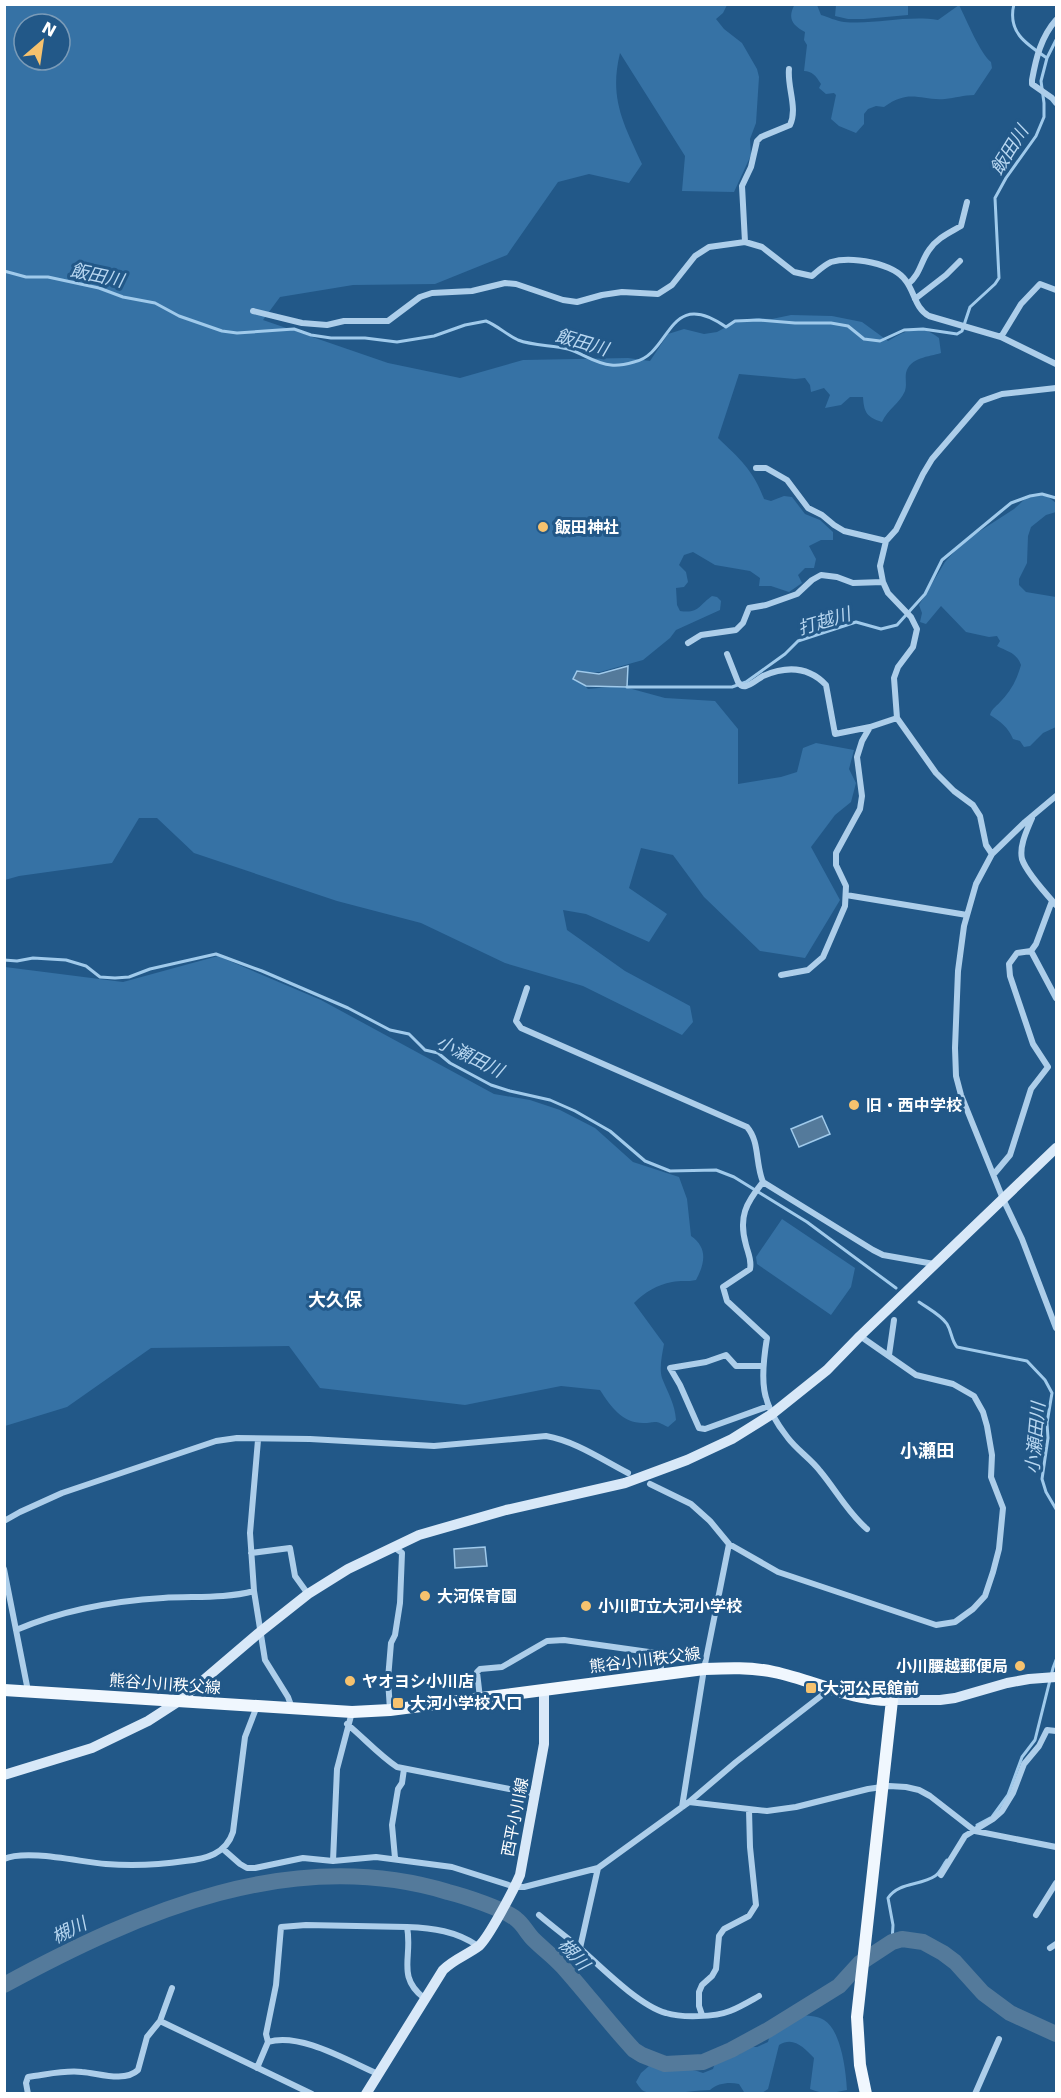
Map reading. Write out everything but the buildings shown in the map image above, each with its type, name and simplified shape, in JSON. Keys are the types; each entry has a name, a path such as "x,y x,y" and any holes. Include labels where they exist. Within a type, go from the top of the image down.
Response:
{"main road":[{"name":"熊谷小川秩父線","path":"4,1690 352,1712 390,1710 662,1674 739,1667 776,1672 869,1699 892,1700"},
{"path":"866,2094 860,2066 857,2017 892,1700"}],"street":[{"path":"1056,20 1036,57 1032,80 1032,84 1048,94 1056,103"},
{"path":"745,242 742,186 751,167 757,141 792,122 794,112 788,78 789,69"},
{"path":"908,284 918,273 928,251 938,239 961,226 967,202"},
{"path":"253,311 302,323 327,325 344,321 388,321 403,308 426,295 472,291 505,284 516,284 563,300 577,302 622,292 651,295 658,294 672,285 695,256 709,247 745,242 762,247 794,272 812,276 828,263 851,260 888,267 901,274 922,312 928,316 1001,337 1056,364"},
{"path":"915,299 960,261"},
{"path":"1001,337 1021,304 1040,284 1056,290"},
{"path":"992,854 986,845 980,816 973,805 954,791 936,773 897,718 894,678 898,667 913,647 917,629 900,604 888,593 882,582 880,566 886,541 896,530 912,494 932,459 982,401 1002,394 1056,388"},
{"path":"756,468 766,468 787,480 808,508 844,531 886,541"},
{"path":"688,643 701,635 736,630 743,622 749,608 766,605 796,594 821,575 837,577 853,583 882,582"},
{"path":"727,654 741,685 746,686 767,675 783,671 807,670 820,678 826,685 835,734 870,727 897,718"},
{"path":"781,975 808,970 823,957 845,906 846,886 836,865 836,853 860,809 862,796 857,758 862,741 870,727"},
{"path":"1056,796 992,854 976,884 967,915 958,972 955,1048 956,1076 961,1095 1003,1199 1022,1239 1056,1328"},
{"path":"1031,951 1054,903 1022,860 1025,833 1033,815"},
{"path":"846,895 967,915"},
{"path":"1031,951 1055,995"},
{"path":"994,1174 1010,1155 1031,1089 1048,1067 1033,1044 1010,976 1009,964 1013,956 1017,952 1031,951"},
{"path":"1055,995 1056,983"},
{"path":"527,988 516,1021 521,1028 747,1127 754,1136 759,1172 763,1182 883,1255 934,1264"},
{"path":"4,1775 92,1748 124,1734 178,1701 308,1594 348,1569 393,1546 465,1520 625,1483 658,1472 732,1439 827,1370 1056,1148"},
{"path":"763,1182 748,1199 743,1218 744,1238 751,1262 750,1269 723,1287 727,1301 767,1338 762,1366 762,1384 770,1410 788,1438 819,1470 858,1521 867,1529"},
{"path":"889,1354 894,1320"},
{"path":"650,1484 691,1504 710,1521 729,1544 778,1572 936,1624 947,1624 960,1619 985,1596 993,1572 1003,1518 1003,1508 991,1477 992,1455 983,1412 977,1399 966,1390 953,1384 916,1375 889,1354 860,1336"},
{"path":"762,1366 736,1365 726,1356 670,1368 680,1384 699,1428 705,1429 770,1410"},
{"path":"4,1521 62,1493 180,1452 216,1441 237,1438 310,1439 434,1446 546,1436 561,1438 628,1473"},
{"path":"258,1440 250,1533 254,1591 265,1660 288,1697 292,1708"},
{"path":"682,1807 704,1669 729,1544"},
{"path":"390,1710 388,1679 391,1643 395,1635 400,1602 402,1553 393,1546"},
{"path":"251,1553 290,1548 295,1576 308,1594"},
{"path":"4,1569 28,1692"},
{"path":"16,1630 43,1619 105,1603 159,1598 233,1597 254,1591"},
{"path":"480,1698 477,1672 480,1669 502,1667 547,1641 564,1640 656,1653 659,1656 662,1674"},
{"path":"892,1700 955,1698 1007,1683 1056,1677"},
{"path":"223,1849 247,1868 303,1858 333,1861 376,1857 395,1858 452,1867 514,1890 598,1868 689,1802 830,1688"},
{"name":"西平小川線","path":"481,1943 514,1890 520,1875 545,1731 544,1690"},
{"path":"4,1859 27,1855 105,1864 154,1866 197,1860 223,1849 232,1832 245,1737 257,1706"},
{"path":"333,1861 337,1769 352,1712"},
{"path":"347,1724 369,1742 383,1758 397,1767 535,1794"},
{"path":"941,1875 966,1836 1002,1811 1013,1793 1024,1764 1039,1746 1044,1733 1047,1730 1056,1731"},
{"path":"395,1858 392,1825 404,1769"},
{"path":"689,1802 767,1811 796,1807 884,1786 919,1790 975,1831 1056,1846"},
{"path":"702,2014 699,2006 699,1992 716,1969 719,1936 724,1929 750,1916 756,1905 749,1810"},
{"path":"580,1948 598,1868"},
{"path":"1036,1916 1056,1882"},
{"path":"539,1915 613,1978 654,2008 667,2013 714,2015 731,2011 759,1996"},
{"path":"257,2068 268,2042 266,2034 276,1984 281,1927 306,1925 407,1927 450,1932 481,1943"},
{"path":"407,1927 408,1976 414,1990 424,1998"},
{"path":"366,2094 424,1998 450,1962 481,1943"},
{"path":"28,2094 26,2083 28,2077 80,2071 110,2076 135,2073 138,2070 147,2037 160,2021 172,1988"},
{"path":"160,2021 312,2094"},
{"path":"268,2042 278,2039 305,2043 378,2074"},
{"path":"975,2094 999,2039"}],"shaded area":[{"path":"795,4 817,5 821,15 856,23 914,19 938,20 959,5 978,45 991,62 992,68 974,95 945,99 908,97 893,101 884,107 876,106 868,109 864,114 864,124 856,133 839,126 831,119 836,95 826,94 819,88 821,84 816,76 804,71 807,45 804,40 805,32 792,21 791,13"},
{"path":"5,5 727,5 716,19 724,29 742,43 759,77 756,123 750,139 751,155 734,192 682,191 685,156 620,53 617,69 617,97 624,123 642,164 629,183 589,174 558,182 507,255 435,284 353,285 280,297 263,320 388,363 460,378 523,360 628,358 650,361 668,334 684,329 704,334 717,332 737,321 756,318 772,319 791,315 832,316 862,322 888,341 907,331 920,329 939,338 941,353 911,364 906,373 905,391 882,422 867,414 863,397 850,397 841,405 825,408 830,395 824,388 811,392 810,385 805,378 739,374 718,438 751,473 764,499 771,501 784,496 792,497 805,514 820,520 833,532 833,540 821,540 809,546 816,559 814,568 805,568 798,575 802,583 789,592 771,586 759,586 760,578 750,571 715,565 693,552 684,555 679,565 686,572 688,582 684,587 676,588 677,605 680,611 695,610 712,596 721,601 720,610 676,630 670,638 643,660 600,672 587,672 579,680 588,689 621,686 665,698 715,701 738,729 738,784 797,772 803,748 816,743 854,750 849,769 856,783 851,802 835,815 811,847 840,900 805,958 760,951 704,897 673,855 641,848 629,888 667,914 649,942 586,914 563,910 567,930 625,971 690,1006 693,1022 682,1035 583,986 505,963 421,923 337,901 194,853 157,818 139,818 112,863 5,880"},
{"path":"836,5 908,5 908,15 848,19 835,16"},
{"path":"1047,496 1056,503 1056,512 1046,515 1031,527 1028,536 1027,563 1019,579 1019,585 1026,592 1056,597 1056,727 1043,733 1030,746 1024,747 1020,741 1013,739 1004,725 990,715 1009,692 1016,679 1021,665 1017,657 997,646 1000,641 997,636 989,637 966,632 941,606 926,624 920,622 922,613 919,605 945,562 963,542 1014,509 1026,498"},
{"path":"628,666 627,687 586,686 573,679 577,671 599,674"},
{"path":"218,956 321,1000 494,1094 530,1100 560,1110 595,1128 633,1162 679,1177 687,1199 691,1236 702,1251 701,1268 696,1280 675,1281 661,1285 647,1292 634,1303 664,1344 661,1374 673,1404 676,1420 668,1427 656,1422 630,1421 613,1408 600,1390 561,1386 465,1405 320,1388 289,1346 151,1348 67,1407 5,1426 5,967 123,982"},
{"path":"822,1116 830,1134 799,1147 791,1129"},
{"path":"782,1219 855,1268 851,1287 831,1315 757,1264 756,1257"},
{"path":"485,1547 487,1566 455,1568 454,1549"},
{"path":"797,2014 818,2017 830,2025 835,2032 842,2052 847,2090 828,2093 810,2089 814,2058 798,2044 789,2042 779,2045 768,2089 762,2093 744,2092 739,2084 731,2083 720,2084 710,2090 655,2093 642,2090 636,2082 649,2066 683,2068 703,2073 713,2069 716,2060 726,2059 740,2054 748,2047 757,2047 768,2042 771,2031"}],"waterway":[{"path":"1014,4 1013,22 1016,30 1025,42 1047,58"},
{"name":"飯田川","path":"4,271 26,277 48,277 155,303 179,316 222,331 237,333 294,329 311,335 331,338 365,338 397,342 434,336 465,325 486,321 518,340 568,349 600,363 614,365 631,363 646,357 672,326 681,318 692,314 707,316 726,327 735,321 759,320 831,323 848,326 864,339 880,341 904,330 923,329 957,334 962,331 970,307 999,278 995,198 1006,178 1036,136 1044,117 1041,81 1047,58 1056,40"},
{"name":"打越川","path":"627,687 732,687 746,682 785,654 798,641 856,622 881,629 897,625 925,594 942,560 1011,503 1042,494 1056,498"},
{"name":"小瀬田川","path":"4,960 17,961 33,958 66,960 86,966 100,977 115,978 129,977 150,969 216,954 348,1008 390,1030 409,1034 425,1050 438,1053 450,1063 491,1085 550,1100 575,1111 610,1131 645,1161 670,1171 716,1170 734,1177 807,1222 896,1288"},
{"name":"小瀬田川","path":"919,1302 944,1321 957,1347 1027,1361 1045,1380 1052,1393 1042,1479 1046,1492 1056,1509"},
{"name":"小瀬田川","path":"977,1825 992,1817 1008,1795 1022,1757 1035,1740 1056,1660"},
{"name":"小瀬田川","path":"892,1942 893,1925 888,1898 898,1889 935,1876 947,1860"},
{"name":"槻川","path":"4,1985 109,1933 163,1911 219,1893 275,1881 332,1876 390,1879 448,1892 503,1911 518,1921 533,1939 563,1967 634,2050 665,2064 703,2062 731,2050 839,1986 860,1963 892,1942 902,1939 923,1942 943,1953 955,1962 983,1993 1010,2013 1056,2034"}],"place":[{"name":"飯田神社","path":"543,527"},
{"name":"旧・西中学校","path":"854,1105"},
{"name":"大河保育園","path":"425,1596"},
{"name":"小川町立大河小学校","path":"586,1606"},
{"name":"小川腰越郵便局","path":"1020,1666"},
{"name":"ヤオヨシ小川店","path":"350,1681"},
{"name":"大河公民館前","path":"811,1688"},
{"name":"大河小学校入口","path":"398,1703"}],"district":[{"name":"大久保","path":"335,1299"},
{"name":"小瀬田","path":"927,1450"}]}
